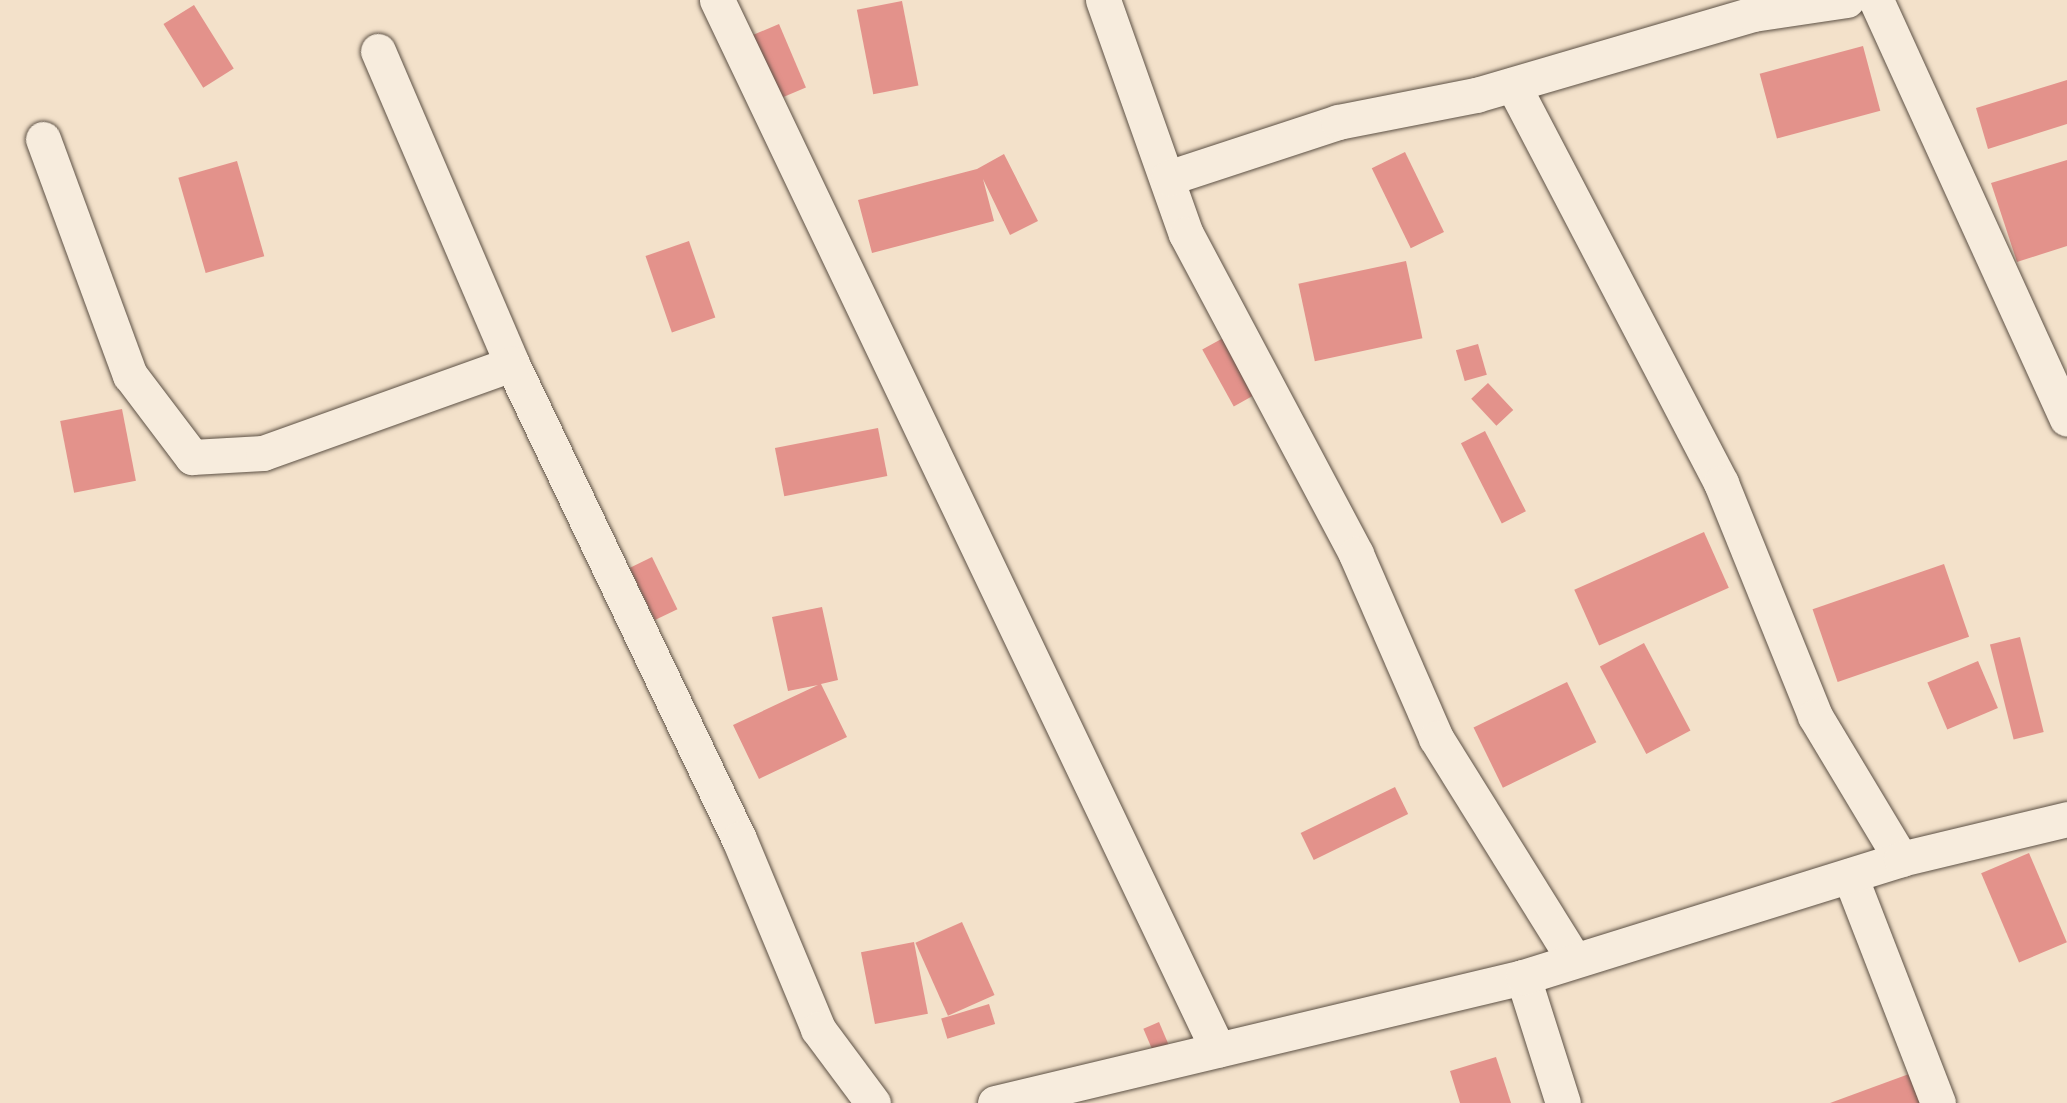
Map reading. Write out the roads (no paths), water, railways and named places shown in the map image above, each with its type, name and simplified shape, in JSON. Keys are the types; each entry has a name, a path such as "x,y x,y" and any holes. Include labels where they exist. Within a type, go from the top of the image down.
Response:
{"street":[{"path":"716,0 1218,1050"},
{"path":"1104,0 1194,248 1356,554 1436,738 1573,958"},
{"path":"1168,178 1338,122 1512,85 1753,14 1846,0"},
{"path":"1876,0 2067,419"},
{"path":"378,51 512,364 738,840 818,1029 874,1103"},
{"path":"1512,85 1721,483 1815,716 1901,859"},
{"path":"43,138 130,376 192,457 264,453 512,364"},
{"path":"995,1103 1523,976 1901,859 2067,819"},
{"path":"1850,876 1938,1103"},
{"path":"1523,976 1563,1103"}]}
